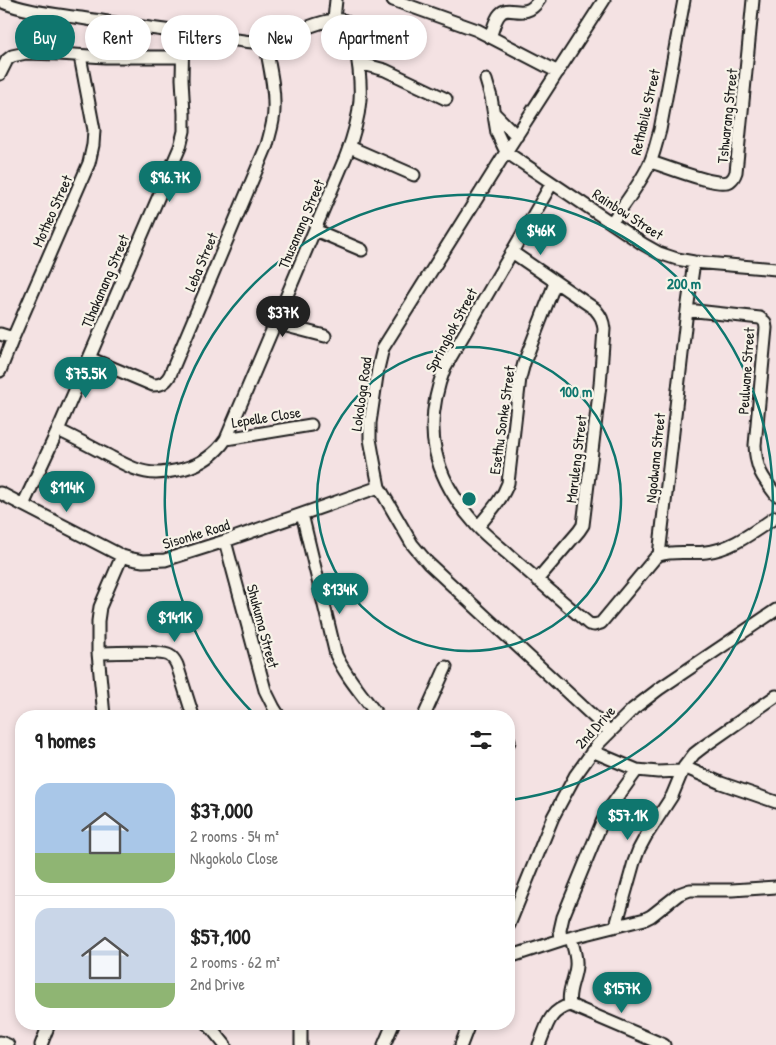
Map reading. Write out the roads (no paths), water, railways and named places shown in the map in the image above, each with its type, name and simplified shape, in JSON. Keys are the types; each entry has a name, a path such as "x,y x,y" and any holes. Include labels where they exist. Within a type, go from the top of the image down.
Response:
{"street":[{"path":"334,15 336,0"},
{"path":"393,0 477,30 558,72"},
{"path":"490,37 500,13 506,10 524,12 535,7 539,0"},
{"name":"Lokologa Road","path":"604,0 383,348 370,423 370,439 379,487 412,544 428,563 610,732"},
{"name":"Rethabile Street","path":"612,222 651,162 660,130 684,0"},
{"name":"Tshwarang Street","path":"651,162 717,182 724,183 734,177 753,0"},
{"path":"0,1 31,11 161,30"},
{"path":"0,74 7,60 18,54 45,53 105,57 161,56"},
{"name":"Motheo Street","path":"0,371 89,163 94,130 80,56"},
{"name":"Tlhakanang Street","path":"23,504 58,430 180,147 184,131 182,60"},
{"name":"Leba Street","path":"89,358 153,385 162,384 167,380 267,145 274,110 268,60"},
{"name":"Thusanang Street","path":"58,430 140,471 156,473 192,466 208,458 226,439 355,133 360,110 361,86 358,60"},
{"path":"359,63 386,70 446,99"},
{"path":"486,80 494,113 496,133 506,152"},
{"path":"494,113 517,136"},
{"path":"350,147 414,176"},
{"name":"Rainbow Street","path":"506,152 643,244 660,253 694,262 776,269"},
{"name":"Springbok Street","path":"552,183 445,367 436,394 433,411 433,430 438,462 449,489 478,527 537,580 594,626 601,624 660,555"},
{"path":"315,230 362,250"},
{"name":"Maruleng Street","path":"512,252 600,314 604,329 600,385 583,525 537,580"},
{"name":"Ngodwana Street","path":"660,555 694,262"},
{"name":"Esethu Sonke Street","path":"478,527 505,492 508,483 520,378 555,282"},
{"name":"Peulwane Street","path":"687,310 760,318 765,322 755,446 758,469 776,495"},
{"path":"275,324 325,336"},
{"path":"0,334 13,338"},
{"name":"Lepelle Close","path":"226,439 311,425"},
{"name":"Sisonke Road","path":"0,493 122,556 143,561 165,560 379,487"},
{"path":"302,514 336,654 346,673 374,710"},
{"path":"660,555 708,552 722,549 776,517"},
{"name":"Shukuma Street","path":"225,541 265,690 276,710"},
{"path":"103,710 97,628 100,607 122,556"},
{"name":"2nd Drive","path":"515,910 553,817 575,776 592,751 633,709 659,689 776,610"},
{"path":"98,654 159,653 171,656 177,665 191,710"},
{"path":"427,710 446,667"},
{"path":"616,926 634,862 646,836 672,796 683,769 698,750 776,696"},
{"path":"592,751 637,770 658,772 683,769 776,802"},
{"path":"570,1005 569,991 576,964 575,952 560,930 563,917 602,822 637,770"},
{"path":"515,955 566,939 645,919 679,894 690,890 739,890 776,887"},
{"path":"539,1045 554,1013 558,1009 570,1005 664,1045"},
{"path":"41,1045 47,1030"},
{"path":"213,1030 225,1045"},
{"path":"301,1030 301,1045"},
{"path":"384,1045 390,1030"},
{"path":"461,1045 467,1030"},
{"path":"0,1042 8,1045"}]}
